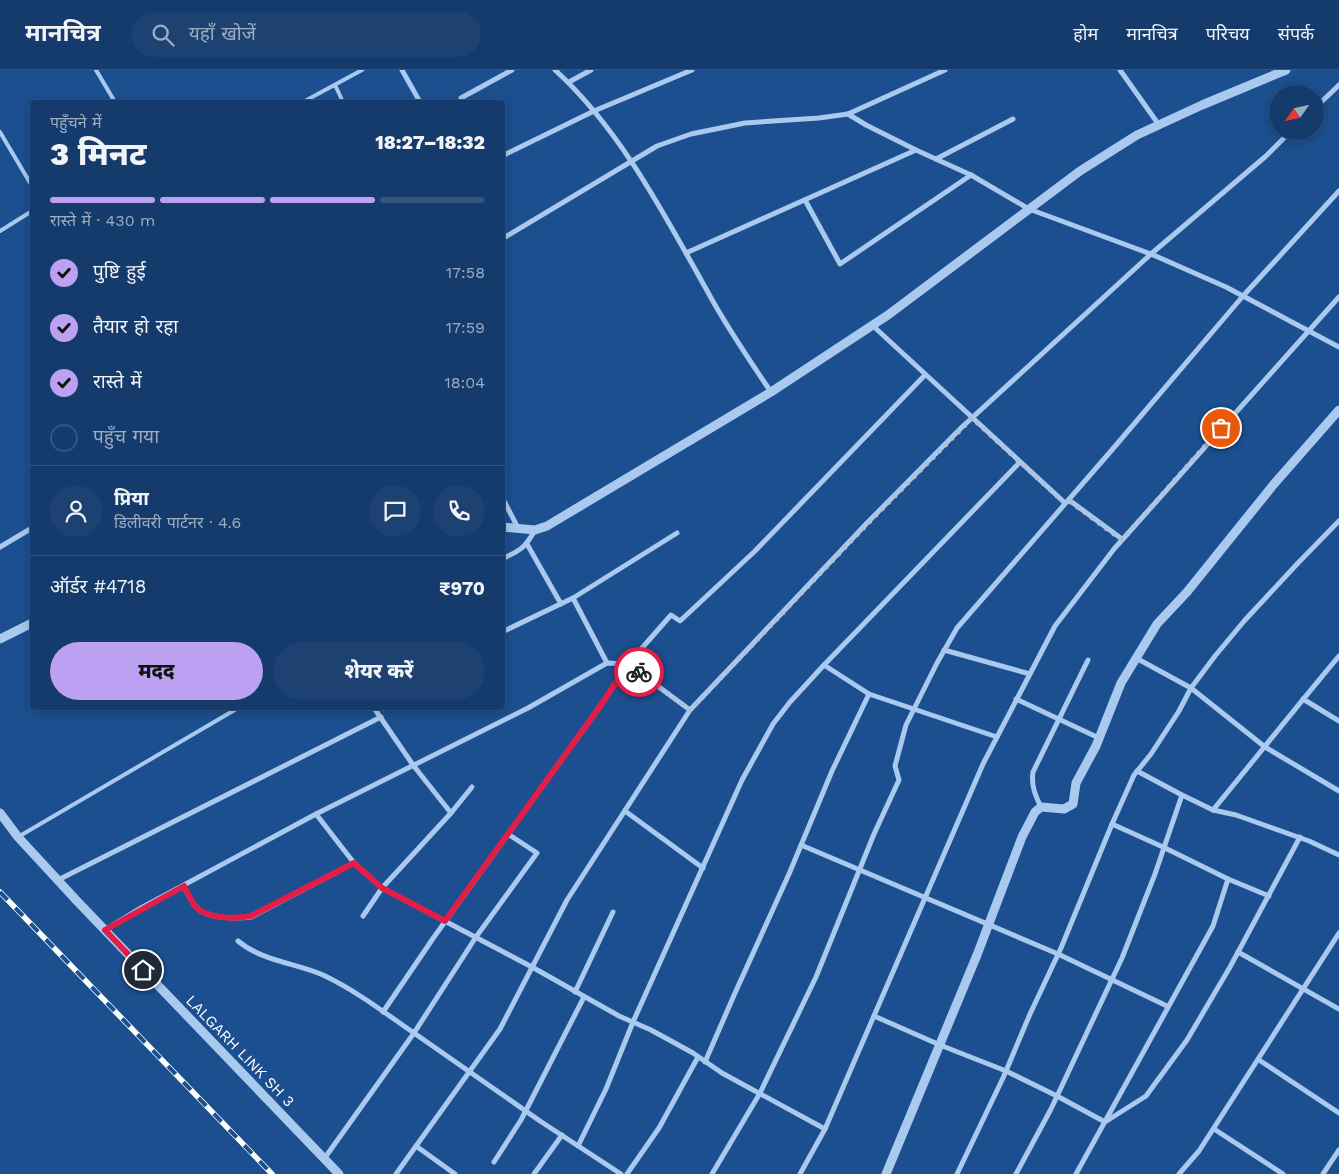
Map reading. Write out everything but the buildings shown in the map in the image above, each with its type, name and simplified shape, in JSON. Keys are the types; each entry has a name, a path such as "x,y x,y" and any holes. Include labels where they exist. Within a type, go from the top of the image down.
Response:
{"street":[{"path":"402,70 419,100"},
{"path":"461,98 512,70"},
{"path":"555,70 569,82 594,111 630,161 711,298 771,392"},
{"path":"569,82 590,70"},
{"path":"505,155 594,111 692,70"},
{"path":"505,237 657,146 690,134 745,123 848,114 945,70"},
{"path":"1120,70 1159,125"},
{"path":"505,527 535,530 547,526 771,392 872,325 1080,172 1137,135 1202,105 1286,70"},
{"path":"1324,99 1339,85"},
{"path":"848,114 916,150 971,175 1029,209 1151,254 1243,296 1339,347"},
{"path":"936,159 1013,119"},
{"path":"396,1174 500,1029 567,900 690,710 867,524 972,418 1151,254 1266,156 1282,140"},
{"path":"686,253 916,150"},
{"path":"806,200 840,264 971,175"},
{"path":"712,1174 760,1093 816,977 899,780 895,766 906,725 957,628 1243,296 1339,191"},
{"path":"800,1174 825,1129 982,764 1055,626 1122,540 1339,297"},
{"path":"872,325 1020,462 1067,502 1122,540"},
{"path":"383,1012 445,921 601,705 628,664 671,615 680,621 755,552 925,375"},
{"path":"886,1174 989,924 1022,837 1035,812 1041,807 1064,809 1073,804 1076,782 1099,738 1121,683 1158,624 1187,592 1274,484 1339,410"},
{"path":"578,1146 606,1089 633,1022 742,780 773,724 790,702 824,665 1020,462"},
{"path":"505,504 518,528"},
{"path":"957,1174 1058,954 1112,824 1137,771 1151,754 1179,711 1191,688 1245,620 1339,521"},
{"path":"0,547 30,529"},
{"path":"505,558 518,552 527,544 535,530"},
{"path":"505,631 573,598 677,533"},
{"path":"527,544 562,604"},
{"path":"573,598 607,663"},
{"path":"0,639 30,625"},
{"path":"944,650 1030,674"},
{"path":"1213,810 1339,656"},
{"path":"1136,658 1191,688 1265,747 1339,791"},
{"path":"1041,807 1034,791 1033,772 1088,660"},
{"path":"105,930 316,814 528,708 607,663 628,664 690,710"},
{"path":"824,665 869,694 997,737"},
{"path":"705,1062 832,772 869,694"},
{"path":"1016,699 1099,738"},
{"path":"1303,699 1339,721"},
{"path":"376,710 451,813"},
{"path":"58,880 381,717"},
{"path":"1137,771 1182,796 1213,810 1236,815 1300,837 1339,856"},
{"path":"363,916 382,888 451,813 472,787"},
{"path":"1016,1174 1058,1096 1112,979 1155,874 1182,796"},
{"path":"626,811 702,868"},
{"name":"LALGARH LINK SH 3","path":"0,813 18,837 58,880 339,1174"},
{"path":"316,814 354,863 382,888 532,967 584,997 651,1030 722,1073 825,1129"},
{"path":"1112,824 1268,896"},
{"path":"324,1159 414,1033 476,937 537,853 508,834"},
{"path":"1105,1122 1146,1096 1187,1040 1238,952 1300,837"},
{"path":"801,845 1058,954 1168,1006"},
{"path":"184,886 196,908 208,914 241,918 251,916 354,863"},
{"path":"1076,1174 1213,926 1228,879"},
{"path":"575,992 613,912"},
{"path":"1179,1174 1199,1151 1214,1129 1339,933"},
{"path":"238,941 254,952 323,975 383,1012 562,1136 621,1174"},
{"path":"1238,952 1339,1009"},
{"path":"494,1162 526,1111 584,997"},
{"path":"874,1016 940,1045 1006,1070 1105,1122"},
{"path":"627,1174 660,1128 698,1057"},
{"path":"1259,1060 1339,1113"},
{"path":"1214,1129 1283,1174"},
{"path":"534,1174 562,1136"},
{"path":"416,1146 455,1174"},
{"path":"1323,1174 1339,1150"}],"lane":[{"path":"96,70 114,100"},
{"path":"307,100 362,70"},
{"path":"335,86 342,100"},
{"path":"0,132 30,183"},
{"path":"0,231 30,211"},
{"path":"18,837 235,710"}],"railway":[{"path":"0,892 272,1174"}],"way so far":[{"path":"639,672 690,710 867,524 972,418 1065,503 1068,500 1122,540 1221,428"}],"route":[{"path":"143,970 105,930 141,908 184,886 196,908 208,914 241,918 251,916 354,863 382,888 445,921 601,705 628,664 639,672"}]}
